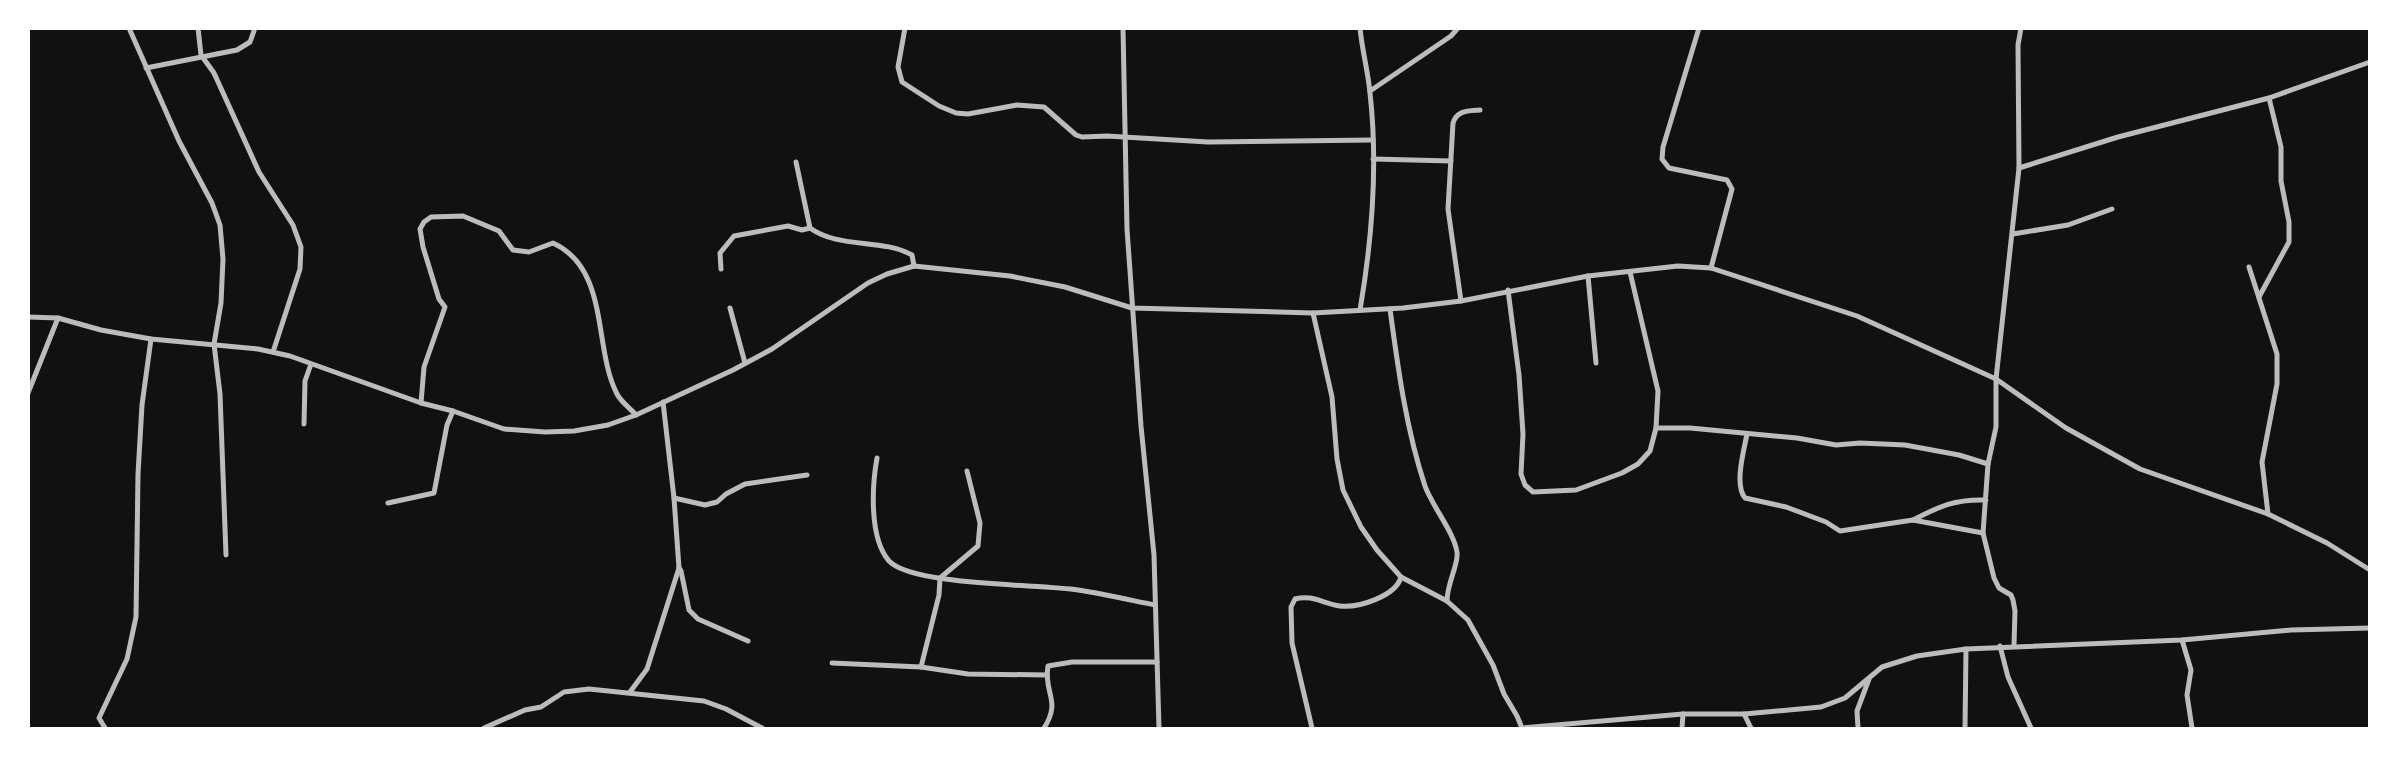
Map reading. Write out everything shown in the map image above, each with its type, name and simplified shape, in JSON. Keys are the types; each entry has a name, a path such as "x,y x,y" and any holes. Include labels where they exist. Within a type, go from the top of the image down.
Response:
{"street":[{"path":"129,28 179,141 212,203 220,225 223,259 221,303 214,344 220,394 226,555"},
{"path":"198,28 201,56 214,73 259,172 293,225 301,247 300,268 273,352"},
{"path":"146,68 237,50 250,42 255,28"},
{"path":"905,28 898,67 902,82 939,106 957,113 968,114 1030,104 1044,106 1076,135 1082,137 1190,142 1373,140"},
{"path":"1123,28 1127,229 1141,426 1154,555 1159,729"},
{"path":"1359,28 1370,91 1373,140 1367,268 1360,310"},
{"path":"1370,91 1450,36 1458,28"},
{"path":"1699,28 1663,147 1662,159 1669,168 1727,180 1731,184 1732,189 1711,268"},
{"path":"2014,645 2013,600 1999,588 1994,578 1983,533 1988,464 1996,427 1996,379 2019,168 2018,45 2020,28"},
{"path":"2019,168 2118,137 2269,98 2370,62"},
{"path":"2259,297 2289,242 2289,222 2281,181 2281,147 2269,98"},
{"path":"1461,301 1448,209 1455,117 1461,112 1480,110"},
{"path":"1373,159 1451,161"},
{"path":"796,162 810,228 819,234 899,248 912,255 914,266"},
{"path":"2013,234 2068,225 2112,209"},
{"path":"421,403 424,367 445,308 439,299 430,274 420,229 424,222 431,218 454,215 463,216 499,231 513,250 529,252 554,243 564,247 576,259 594,298 607,364 618,395 636,415"},
{"path":"721,269 720,253 734,236 788,226 802,230 810,228"},
{"path":"28,317 58,318 101,330 151,339 273,352 504,429 545,432 574,431 608,425 636,415 745,363 782,342 868,283 887,274 914,266 1010,276 1065,287 1132,308 1313,313 1390,309 1461,301 1588,276 1678,266 1711,268 1857,316 1996,379 2066,428 2140,469 2268,514 2327,543 2370,570"},
{"path":"2249,267 2277,354 2277,384 2262,462 2268,514"},
{"path":"1508,290 1519,375 1522,434 1521,474 1525,484 1533,492 1576,490 1622,473 1638,464 1650,451 1656,428 1658,391 1630,272"},
{"path":"1588,276 1596,363"},
{"path":"730,309 745,363"},
{"path":"1390,309 1404,404 1425,488 1457,551 1457,563 1447,589 1447,601"},
{"path":"1313,313 1332,397 1337,459 1343,490 1361,526 1401,578 1447,601 1468,620 1493,665 1504,694 1522,729 1683,714 1744,714 1821,707 1845,698 1882,667 1917,656 1966,648 2182,640 2291,630 2370,628"},
{"path":"28,393 58,318"},
{"path":"105,729 99,718 127,659 136,617 138,474 142,405 151,339"},
{"path":"304,424 305,381 311,364"},
{"path":"630,692 647,669 679,568 675,498 663,402"},
{"path":"388,503 434,493 447,425 453,411"},
{"path":"1656,428 1689,428 1797,438 1836,445 1860,443 1905,445 1959,454 1988,464"},
{"path":"1747,434 1740,486 1745,498 1786,507 1826,522 1840,531 1913,520 1963,499 1986,500"},
{"path":"877,458 873,515 879,543 890,561 911,572 940,578 1078,590 1155,605"},
{"path":"921,667 939,595 940,578 978,546 980,523 967,471"},
{"path":"675,498 705,505 717,502 726,494 745,484 807,475"},
{"path":"1913,520 1983,533"},
{"path":"679,568 689,609 698,619 748,642"},
{"path":"1312,729 1292,643 1291,607 1295,599 1310,597 1344,607 1355,605 1383,596 1399,585 1401,578"},
{"path":"2182,640 2191,670 2187,695 2192,729"},
{"path":"2001,646 2008,677 2031,729"},
{"path":"1965,729 1966,648"},
{"path":"1044,729 1051,717 1053,701 1047,675 1048,666 1072,662 1157,662"},
{"path":"832,663 921,667 968,674 1047,675"},
{"path":"1858,729 1857,711 1869,678"},
{"path":"484,729 525,710 541,707 564,693 589,689 704,701 726,709 762,729"},
{"path":"1682,729 1683,714"},
{"path":"1744,714 1751,729"}]}
